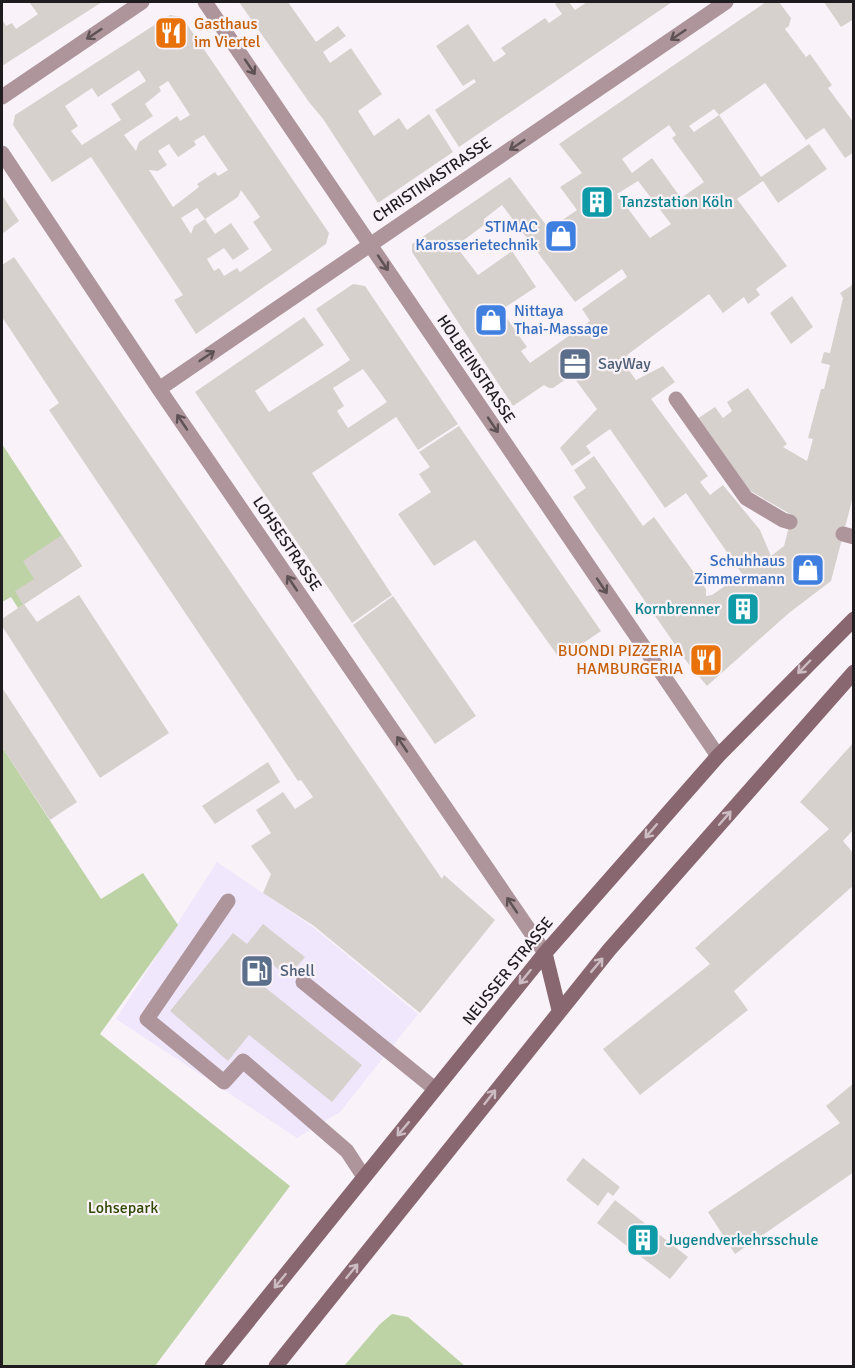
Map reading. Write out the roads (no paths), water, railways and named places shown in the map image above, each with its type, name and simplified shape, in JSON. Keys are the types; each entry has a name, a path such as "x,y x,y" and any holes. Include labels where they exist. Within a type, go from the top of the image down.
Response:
{"main road":[{"name":"NEUSSER STRASSE","path":"212,1366 545,953 718,756 854,619"},
{"path":"276,1366 625,931 854,672"},
{"path":"545,953 560,1010"}],"street":[{"path":"2,97 142,2"},
{"name":"HOLBEINSTRASSE","path":"205,2 718,756"},
{"name":"CHRISTINASTRASSE","path":"159,389 726,2"},
{"name":"LOHSESTRASSE","path":"2,153 159,389 545,953"},
{"path":"676,399 746,498 790,522"},
{"path":"228,901 147,1019 224,1082 243,1061 347,1151 364,1177"},
{"path":"303,982 435,1089"}],"place":[{"name":"Gasthaus im Viertel","path":"171,33"},
{"name":"Tanzstation Köln","path":"597,202"},
{"name":"STIMAC Karosserietechnik","path":"561,236"},
{"name":"Nittaya Thai-Massage","path":"491,320"},
{"name":"SayWay","path":"575,364"},
{"name":"Schuhhaus Zimmermann","path":"808,570"},
{"name":"Kornbrenner","path":"743,609"},
{"name":"BUONDI PIZZERIA HAMBURGERIA","path":"706,660"},
{"name":"Shell","path":"257,971"},
{"name":"Jugendverkehrsschule","path":"643,1240"}],"park label":[{"name":"Lohsepark","path":"123,1208"}]}
